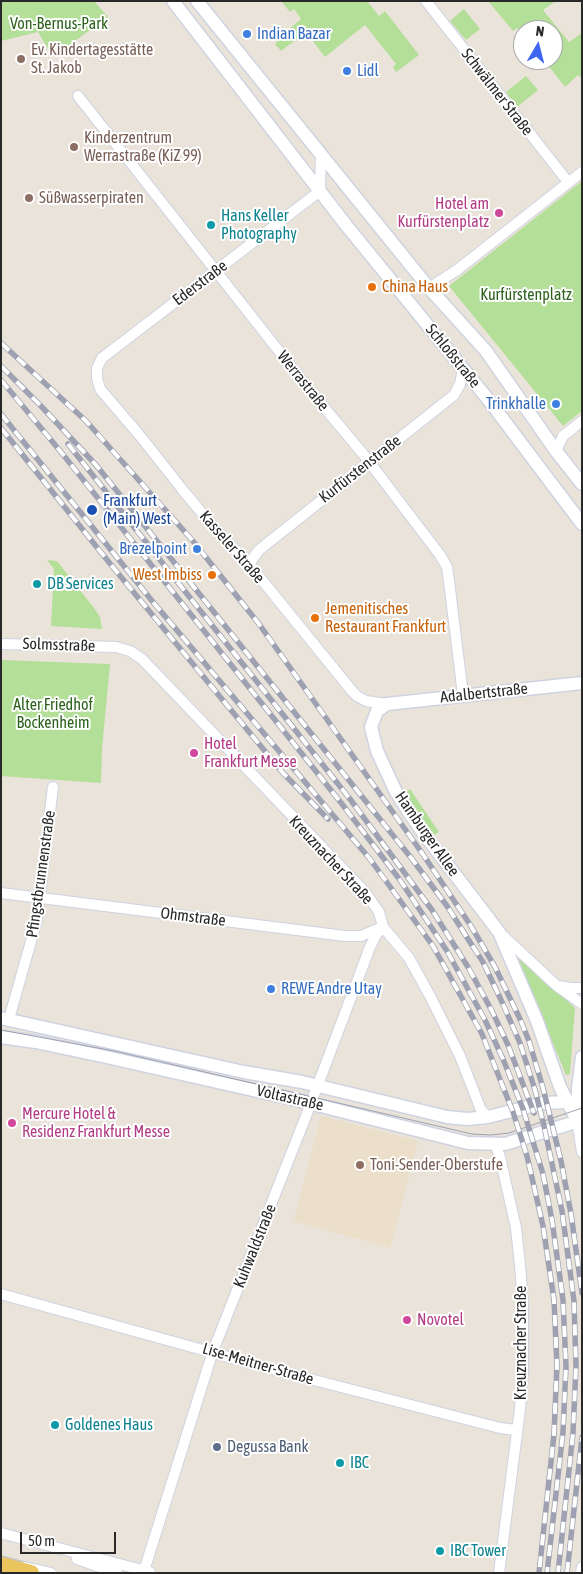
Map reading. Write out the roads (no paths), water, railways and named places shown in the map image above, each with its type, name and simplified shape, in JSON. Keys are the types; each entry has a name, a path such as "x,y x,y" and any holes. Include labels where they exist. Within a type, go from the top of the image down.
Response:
{"main road":[{"path":"1,1563 31,1573"}],"street":[{"name":"Schloßstraße","path":"173,1 353,234 464,368 582,524"},
{"name":"Schloßstraße","path":"197,1 429,288 486,351 556,451 582,484"},
{"name":"Schwälmer Straße","path":"426,1 568,182"},
{"name":"Werrastraße","path":"78,96 436,549 446,567 463,695"},
{"path":"320,191 321,154"},
{"path":"410,302 457,270 582,172"},
{"name":"Ederstraße","path":"97,368 102,358 320,191"},
{"name":"Kasseler Straße","path":"97,368 100,389 215,529 249,564 357,696 372,703 387,704"},
{"name":"Kurfürstenstraße","path":"249,564 259,550 454,395 460,384 464,368"},
{"path":"556,451 563,436 582,421"},
{"name":"Solmsstraße","path":"1,644 116,648"},
{"name":"Kreuznacher Straße","path":"116,648 130,651 142,659 365,892 379,912 383,927 409,958 430,996 460,1056 481,1110 488,1118"},
{"name":"Adalbertstraße","path":"387,704 582,683"},
{"name":"Hamburger Allee","path":"387,704 376,712 371,727 375,746 386,772 415,821 499,932 557,986 582,1004"},
{"name":"Pfingstbrunnenstraße","path":"5,1018 36,925 53,787"},
{"name":"Ohmstraße","path":"1,893 345,936 370,934 383,927"},
{"name":"Kuhwaldstraße","path":"147,1572 213,1351 312,1103 370,947 376,935 383,927"},
{"name":"Hamburger Allee","path":"499,932 537,1021 567,1102 579,1120"},
{"path":"557,986 582,988"},
{"name":"Voltastraße","path":"5,1018 244,1072 318,1086 447,1117 467,1119 488,1118 543,1103 567,1102"},
{"name":"Voltastraße","path":"1,1036 111,1058 312,1103 459,1141 480,1144 505,1144 579,1120"},
{"path":"582,1058 578,1088 582,1152"},
{"name":"Kreuznacher Straße","path":"495,1144 516,1228 520,1265 523,1372 499,1573"},
{"name":"Lise-Meitner-Straße","path":"1,1294 213,1351 278,1371 500,1428 516,1430"},
{"path":"1,1533 147,1572"},
{"path":"1,1533 116,1573"},
{"path":"1,1563 51,1573"},
{"path":"581,1573 582,1566"}],"tram line":[{"path":"1,1030 114,1051 472,1134 491,1135 509,1133 582,1108"}],"railway":[{"path":"1,343 86,421 193,541 259,624 422,853 471,926 495,967 529,1041 561,1161 571,1214 582,1293"},
{"path":"1,366 96,465 412,859 447,906 483,962 502,1002 520,1043 544,1126 562,1211 574,1301 576,1366 573,1433 558,1573"},
{"path":"1,380 169,587 342,804 400,880 447,951 485,1020 503,1059 523,1109 543,1174 552,1220 563,1300 566,1366 563,1432 547,1573"},
{"path":"1,414 153,602 370,859 433,946 482,1034 513,1112 527,1156 543,1226 554,1300 557,1365 554,1434 539,1573"},
{"path":"1,428 283,773 328,819"},
{"path":"68,444 350,799 432,910 468,967 492,1011 508,1045 534,1113"},
{"path":"567,1573 582,1437"}],"place":[{"name":"Indian Bazar","path":"247,34"},
{"name":"Ev. Kindertagesstätte St. Jakob","path":"21,59"},
{"name":"Lidl","path":"347,71"},
{"name":"Kinderzentrum Werrastraße (KiZ 99)","path":"74,147"},
{"name":"Süßwasserpiraten","path":"29,198"},
{"name":"Hotel am Kurfürstenplatz","path":"499,213"},
{"name":"Hans Keller Photography","path":"211,225"},
{"name":"China Haus","path":"372,287"},
{"name":"Trinkhalle","path":"556,404"},
{"name":"Frankfurt (Main) West","path":"92,510"},
{"name":"Brezelpoint","path":"197,549"},
{"name":"West Imbiss","path":"212,575"},
{"name":"DB Services","path":"37,584"},
{"name":"Jemenitisches Restaurant Frankfurt","path":"315,618"},
{"name":"Hotel Frankfurt Messe","path":"194,753"},
{"name":"REWE Andre Utay","path":"271,989"},
{"name":"Mercure Hotel & Residenz Frankfurt Messe","path":"12,1123"},
{"name":"Toni-Sender-Oberstufe","path":"360,1165"},
{"name":"Novotel","path":"407,1320"},
{"name":"Goldenes Haus","path":"55,1425"},
{"name":"Degussa Bank","path":"217,1447"},
{"name":"IBC","path":"340,1463"},
{"name":"IBC Tower","path":"440,1551"}],"park label":[{"name":"Von-Bernus-Park","path":"59,24"},
{"name":"Kurfürstenplatz","path":"526,295"},
{"name":"Alter Friedhof Bockenheim","path":"53,714"}]}
